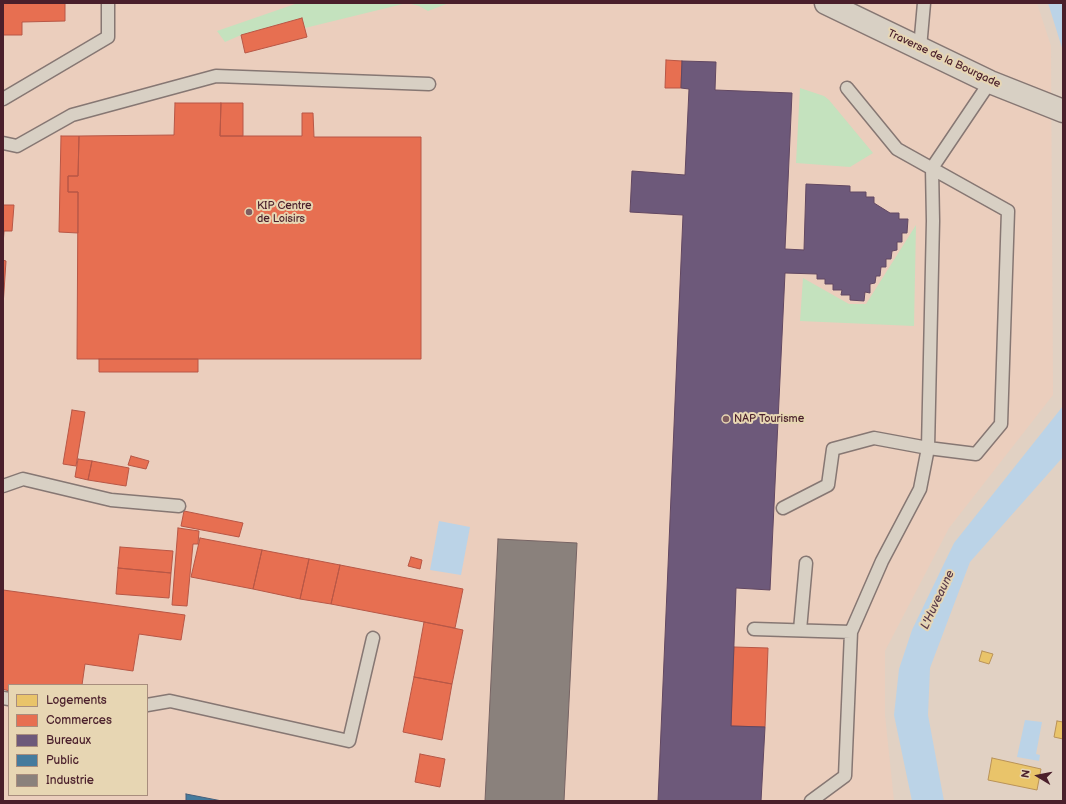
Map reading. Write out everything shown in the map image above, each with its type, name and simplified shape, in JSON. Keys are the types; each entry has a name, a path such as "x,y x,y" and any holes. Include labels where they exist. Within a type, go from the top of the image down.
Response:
{"street":[{"name":"Traverse de la Bourgade","path":"826,3 990,82 1063,111"}],"lane":[{"path":"3,99 108,37 108,3"},
{"path":"920,48 924,3"},
{"path":"3,143 18,146 72,115 216,76 430,84"},
{"path":"811,801 845,776 851,632 882,561 920,489 928,448 934,221 932,168 990,82"},
{"path":"784,508 828,485 833,449 874,438 928,448 976,454 1001,424 1008,211 897,149 847,88"},
{"path":"3,486 23,479 111,500 179,506"},
{"path":"800,630 806,563"},
{"path":"754,629 851,632"},
{"path":"148,705 170,701 349,741 373,638"}],"shaded area":[{"path":"3,3 1037,3 1051,46 1053,395 949,528 885,651 885,715 894,801 3,801"}],"green space":[{"path":"298,3 407,3 305,28 302,18 241,35 225,42 217,31"},
{"path":"407,3 449,3 428,11 419,6"},
{"path":"800,88 824,96 829,100 873,153 850,167 796,163"},
{"path":"916,225 914,326 800,321 803,278 849,304 866,304"}],"water":[{"path":"1048,3 1063,3 1063,51"},
{"name":"L'Huveaune","path":"1063,406 1063,457 970,562 930,668 928,715 944,801 912,801 894,715 899,669 912,630 954,543"},
{"path":"439,521 470,527 461,575 430,570"},
{"path":"1025,720 1042,722 1036,754 1040,755 1039,761 1017,757"}],"building: Logements":[{"path":"982,651 993,654 989,664 979,661"},
{"path":"1057,721 1063,722 1063,739 1054,737"},
{"path":"992,758 1041,769 1037,790 988,780"}],"building: Commerces":[{"path":"3,3 65,3 65,21 22,22 22,35 3,35"},
{"path":"302,18 307,37 245,53 241,35"},
{"path":"666,60 682,61 681,88 665,88"},
{"name":"KIP Centre de Loisirs","path":"175,103 221,103 220,136 302,136 302,113 313,113 314,137 421,137 421,359 77,359 78,192 68,192 68,176 78,176 79,136 174,135"},
{"path":"221,103 243,103 243,136 220,136"},
{"path":"61,136 79,136 78,176 68,176 68,192 78,192 78,233 59,232"},
{"path":"3,205 14,205 12,231 4,231 3,245"},
{"path":"3,260 6,261 3,306"},
{"path":"99,359 198,359 198,372 99,372"},
{"path":"72,410 85,412 76,466 63,464"},
{"path":"131,456 149,461 146,469 128,465"},
{"path":"78,459 92,461 88,480 75,477"},
{"path":"92,461 129,468 126,486 88,480"},
{"path":"184,511 243,523 239,537 181,526"},
{"path":"178,528 199,531 198,544 193,544 187,606 172,605"},
{"path":"200,538 262,550 253,589 191,577"},
{"path":"120,547 173,551 171,573 118,568"},
{"path":"262,550 309,559 300,599 253,589"},
{"path":"411,557 422,560 420,569 408,566"},
{"path":"309,559 340,565 331,604 300,599"},
{"path":"340,565 463,589 455,628 331,604"},
{"path":"118,568 171,573 169,598 116,594"},
{"path":"3,590 185,615 181,640 139,634 133,671 85,664 82,684 8,684 8,691 3,689"},
{"path":"424,622 463,630 452,684 414,677"},
{"path":"734,647 768,648 765,727 731,726"},
{"path":"414,677 452,684 442,740 403,732"},
{"path":"420,754 445,759 440,787 415,782"}],"building: Bureaux":[{"name":"NAP Tourisme","path":"682,61 716,62 715,90 792,93 785,249 804,250 806,184 850,186 850,192 866,192 866,197 874,197 874,203 890,213 899,213 899,219 908,219 907,233 902,233 902,242 897,242 897,250 892,251 891,259 886,259 886,267 881,267 880,276 876,276 875,283 870,284 870,293 865,292 864,301 850,300 850,295 841,295 842,290 833,290 833,284 825,284 825,279 817,279 817,274 785,273 770,590 736,588 731,726 765,727 761,801 658,801 683,215 630,212 632,171 685,175 689,89 681,88"}],"building: Public":[{"path":"186,794 222,801 186,801"}],"building: Industrie":[{"path":"498,539 577,543 564,801 485,801"}],"place":[{"name":"KIP Centre de Loisirs","path":"249,212"},
{"name":"NAP Tourisme","path":"726,419"}]}
